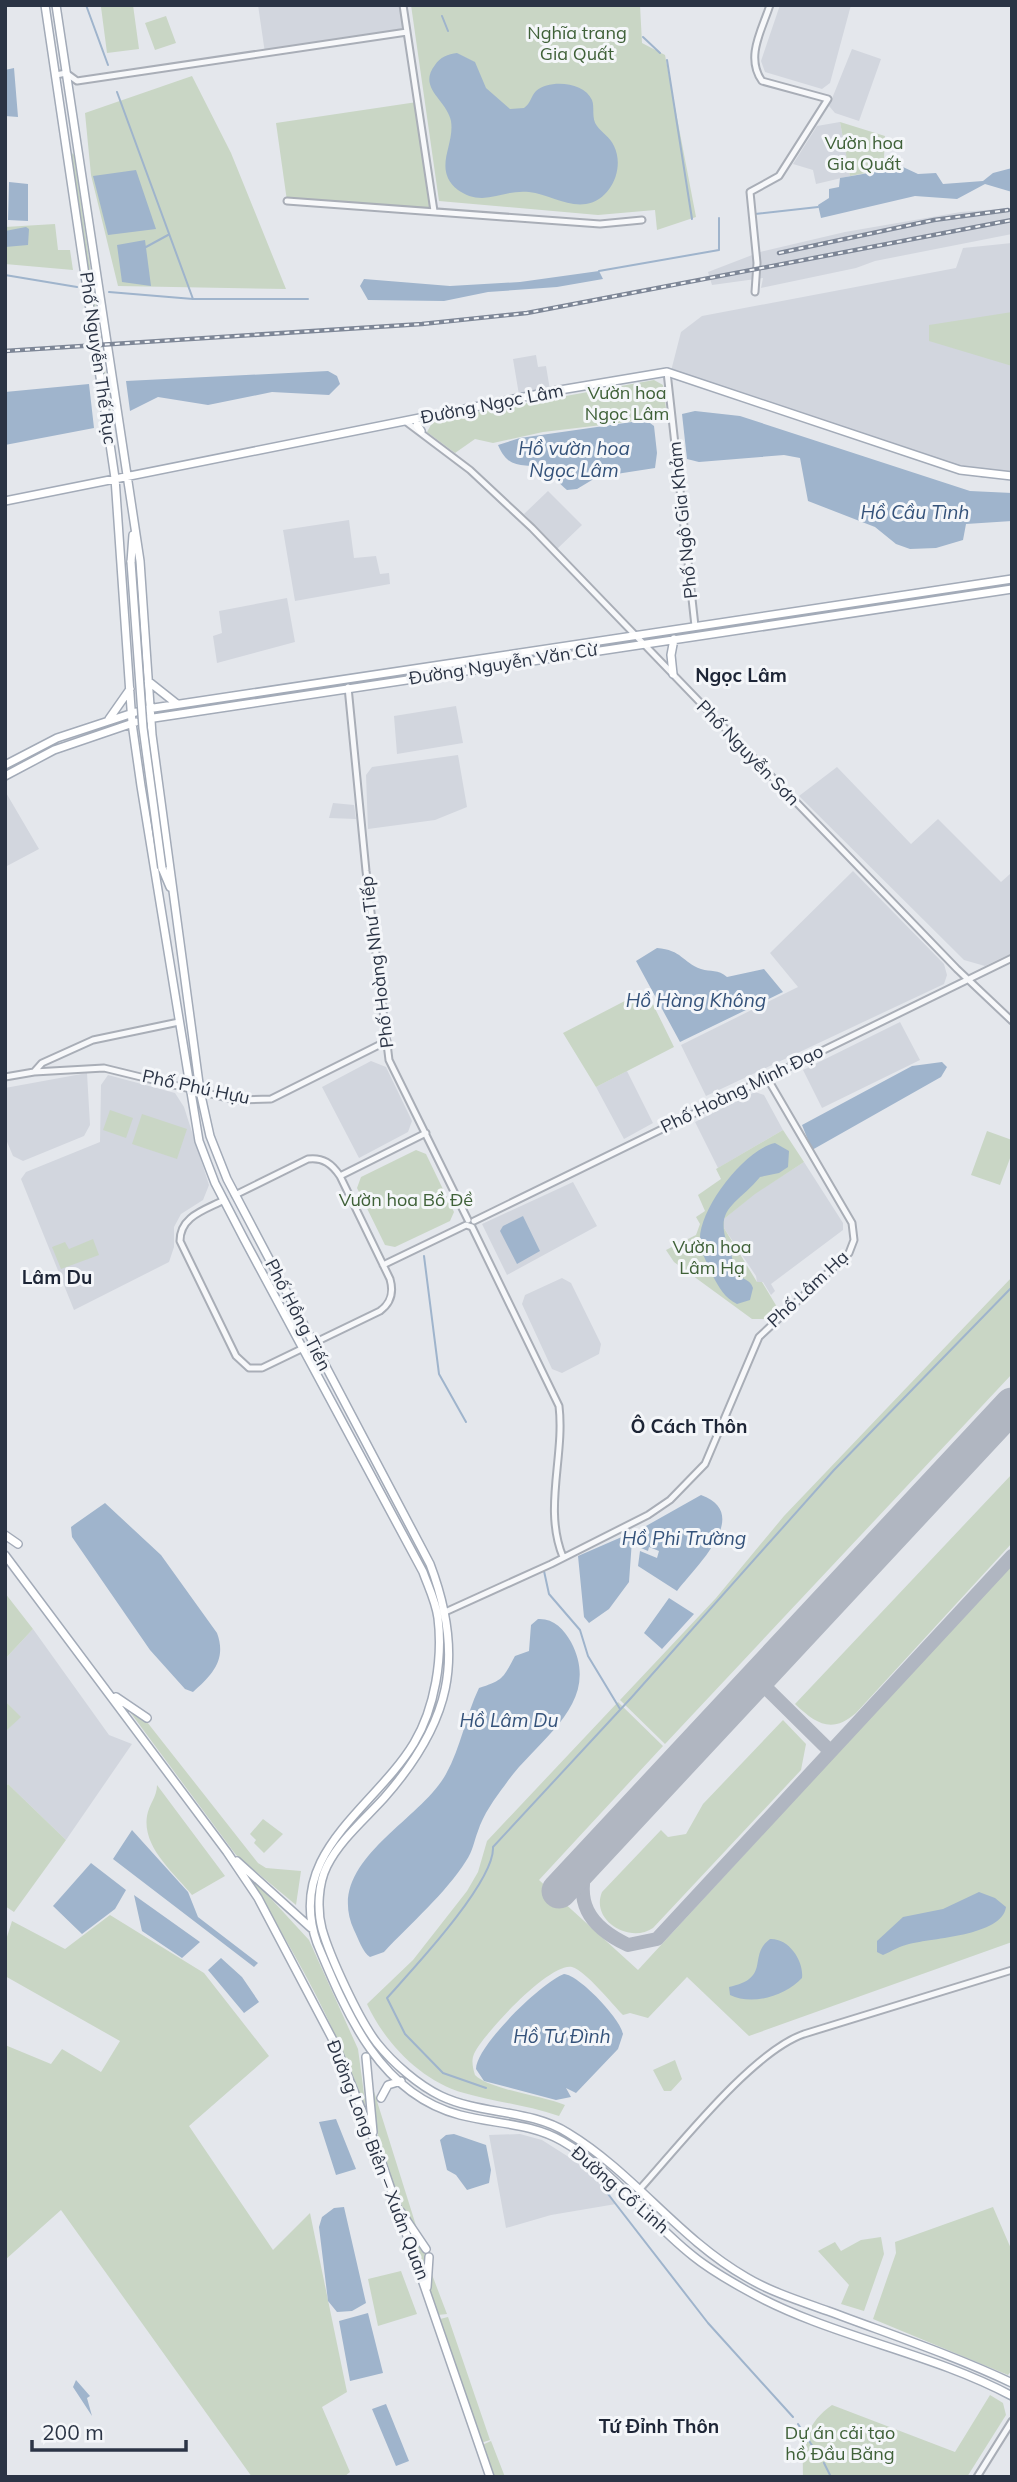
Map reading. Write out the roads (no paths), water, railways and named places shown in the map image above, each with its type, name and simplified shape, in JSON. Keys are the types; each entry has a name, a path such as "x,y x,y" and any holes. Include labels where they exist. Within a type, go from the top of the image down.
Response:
{"main road":[{"name":"Phố Nguyễn Thế Rục","path":"45,5 115,478 132,713"},
{"name":"Phố Nguyễn Thế Rục","path":"56,5 143,586 150,709"},
{"name":"Đường Ngọc Lâm","path":"5,501 667,372 960,470 1012,476"},
{"path":"420,418 417,425 421,431"},
{"path":"133,523 131,562 143,728 162,868 161,899"},
{"path":"120,524 131,562"},
{"name":"Đường Nguyễn Văn Cừ","path":"5,765 57,738 132,713 177,704 1012,579"},
{"name":"Đường Nguyễn Văn Cừ","path":"5,776 54,750 150,718 1012,589"},
{"path":"830,606 831,616"},
{"path":"673,674 671,655 674,639"},
{"path":"148,681 177,704"},
{"path":"109,720 130,688"},
{"name":"Phố Hồng Tiến","path":"150,709 200,1091 210,1136 235,1195 430,1564 447,1612 449,1662 447,1683 437,1719 423,1747 403,1774 335,1852 325,1870"},
{"name":"Phố Hồng Tiến","path":"132,713 188,1088 200,1140 224,1200 423,1572 438,1615 436,1677 425,1721 398,1765 335,1836 316,1869"},
{"path":"162,868 174,897"},
{"path":"5,1535 18,1544"},
{"name":"Đường Long Biên – Xuân Quan","path":"5,1555 227,1852 258,1898 314,2000 374,2143 490,2477"},
{"path":"110,1692 147,1718"},
{"path":"227,1852 312,1928"},
{"name":"Đường Cổ Linh","path":"316,1869 309,1901 312,1928 354,2027 381,2064 424,2099 453,2113 524,2127 552,2136 606,2174 693,2256 748,2292 1012,2396"},
{"name":"Đường Cổ Linh","path":"325,1870 319,1905 322,1928 363,2020 387,2054 442,2096 540,2119 564,2130 614,2165 701,2248 748,2278 1012,2383"},
{"path":"290,1909 299,1909 309,1901"},
{"path":"366,2057 374,2143"},
{"path":"380,2098 388,2085 401,2081"},
{"path":"606,2174 614,2165"},
{"path":"395,2203 427,2253 427,2291"}],"street":[{"path":"402,5 433,211"},
{"path":"755,292 758,270 750,192 779,176 828,99 761,81 756,73 753,64 757,43 770,5"},
{"path":"58,92 69,91 76,81 407,32"},
{"path":"56,75 66,73 76,81"},
{"path":"287,201 600,224 642,220"},
{"name":"Phố Ngô Gia Khảm","path":"667,372 695,626"},
{"name":"Phố Nguyễn Sơn","path":"405,421 470,470 532,528 968,980 1012,1021"},
{"name":"Phố Hoàng Như Tiếp","path":"348,687 366,871 389,1060 559,1406 560,1433 554,1518 557,1542 563,1558"},
{"name":"Phố Hoàng Minh Đạo","path":"383,1265 1012,958"},
{"path":"34,1072 41,1063 93,1040 179,1021"},
{"name":"Phố Phú Hựu","path":"5,1077 34,1072 104,1068 234,1100 271,1099 387,1041"},
{"name":"Phố Lâm Hạ","path":"438,1615 563,1558 648,1514 693,1478 709,1455 759,1337 837,1267 852,1247 852,1223 766,1076"},
{"path":"340,1176 426,1133"},
{"path":"224,1200 187,1220 181,1229 180,1241 236,1356 244,1365 254,1370 314,1344 386,1307 392,1288 383,1265 340,1176 327,1162 312,1159 235,1195"},
{"path":"639,2190 755,2065 780,2044 804,2034 1012,1970"},
{"path":"977,2477 1012,2421"}],"water":[{"path":"457,53 475,62 486,88 510,109 524,108 536,91 550,85 566,84 588,94 593,103 595,123 612,143 617,155 617,173 609,190 595,201 579,204 529,192 482,198 469,196 458,190 450,182 445,166 451,121 429,80 430,73 439,60"},
{"path":"14,68 18,117 5,116 5,70"},
{"path":"903,167 918,174 936,173 943,184 983,181 993,173 1012,168 1012,192 985,184 957,199 915,196 821,218 818,205 829,198 829,189 839,187 840,178"},
{"path":"136,170 156,229 108,235 93,176"},
{"path":"9,182 28,184 28,221 8,220"},
{"path":"26,227 29,229 28,245 5,247 5,231"},
{"path":"145,240 151,286 122,282 117,245"},
{"path":"599,271 603,279 557,287 488,292 444,301 368,300 360,286 364,279 450,286 520,282"},
{"path":"328,371 337,376 340,384 329,395 272,392 208,405 158,397 130,411 126,381"},
{"path":"89,384 94,428 5,445 5,392"},
{"name":"Hồ Cầu Tình","path":"695,411 740,416 970,491 1012,493 1012,521 966,524 963,540 936,548 910,549 896,544 875,527 808,501 800,458 784,455 699,462 687,459 682,414"},
{"name":"Hồ vườn hoa Ngọc Lâm","path":"646,420 654,426 657,453 655,468 597,477 577,489 567,490 538,468 513,463 498,445 520,438"},
{"name":"Hồ Hàng Không","path":"657,948 672,951 701,969 727,977 764,969 783,992 680,1042 636,961"},
{"path":"942,1062 947,1067 941,1077 812,1150 802,1125 912,1066"},
{"path":"775,1143 789,1151 788,1167 779,1173 760,1177 735,1202 725,1217 725,1238 735,1269 753,1288 750,1300 737,1304 723,1292 713,1276 701,1250 701,1228 715,1198 737,1169 763,1148"},
{"path":"523,1216 540,1251 517,1264 500,1231 503,1226"},
{"name":"Hồ Phi Trường","path":"701,1495 716,1504 722,1514 721,1527 707,1555 677,1591 638,1566 640,1551 657,1558 659,1551 649,1547 648,1551 641,1548 641,1536 646,1526"},
{"path":"105,1503 161,1555 217,1633 220,1643 219,1659 212,1673 193,1692 185,1689 150,1650 72,1537 71,1527"},
{"name":"Hồ Phi Trường","path":"624,1536 632,1540 629,1582 609,1609 589,1623 584,1617 578,1556"},
{"path":"669,1598 694,1614 662,1649 644,1633"},
{"name":"Hồ Lâm Du","path":"538,1619 558,1625 571,1642 579,1664 579,1685 573,1703 562,1720 493,1801 480,1825 472,1850 458,1873 384,1952 370,1957 354,1930 348,1906 352,1884 362,1864 378,1845 433,1792 446,1774 479,1688 498,1680 505,1674 515,1656 529,1651 531,1625"},
{"path":"132,1830 188,1892 198,1917 258,1963 254,1967 113,1859"},
{"path":"91,1863 126,1890 115,1909 82,1934 53,1906"},
{"path":"979,1892 995,1898 1006,1907 1002,1917 992,1924 965,1934 906,1945 883,1955 877,1952 877,1941 903,1917 943,1909"},
{"path":"134,1895 200,1942 182,1958 142,1931"},
{"path":"770,1939 783,1942 794,1952 801,1965 802,1978 787,1990 768,1997 748,2000 730,1995 729,1987 742,1983 755,1972 760,1952"},
{"path":"221,1958 242,1977 259,2002 244,2013 208,1970"},
{"name":"Hồ Tư Đình","path":"564,1974 589,1989 615,2018 623,2034 618,2049 576,2093 566,2088 571,2097 556,2100 484,2081 476,2069 479,2059 498,2031 541,1989"},
{"path":"336,2119 356,2169 336,2175 319,2122"},
{"path":"454,2134 486,2145 491,2170 489,2183 467,2190 456,2175 447,2170 440,2140 446,2135"},
{"path":"344,2207 366,2303 352,2311 337,2312 328,2301 319,2227 322,2217 334,2208"},
{"path":"368,2313 383,2373 350,2381 339,2321"},
{"path":"76,2380 90,2396 87,2398 92,2416 73,2387"},
{"path":"386,2404 409,2461 396,2466 372,2409"}],"waterway":[{"path":"86,5 108,65"},
{"path":"442,16 448,31"},
{"path":"643,37 660,53"},
{"path":"667,60 692,219"},
{"path":"117,92 193,299"},
{"path":"755,214 818,207"},
{"path":"599,271 719,250 719,218"},
{"path":"146,247 168,235"},
{"path":"5,275 77,287"},
{"path":"109,292 193,299 308,299"},
{"path":"424,1256 439,1374 466,1422"},
{"path":"486,2088 443,2073 405,2034 387,1998 467,1903 490,1862 493,1847 631,1698 834,1470 1012,1287"},
{"path":"544,1571 549,1594 580,1630 588,1656 620,1709"},
{"path":"601,2185 708,2323 793,2417"},
{"path":"798,2424 819,2456"},
{"path":"824,2463 831,2477"}],"railway":[{"path":"779,253 934,220 1008,210"},
{"path":"5,351 422,324 527,313 1012,220"}],"district":[{"name":"Ngọc Lâm","path":"741,675"},
{"name":"Lâm Du","path":"57,1277"},
{"name":"Ô Cách Thôn","path":"689,1426"},
{"name":"Tứ Đỉnh Thôn","path":"659,2426"}],"park label":[{"name":"Nghĩa trang Gia Quất","path":"577,43"},
{"name":"Vườn hoa Gia Quất","path":"864,153"},
{"name":"Vườn hoa Ngọc Lâm","path":"627,403"},
{"name":"Vườn hoa Bồ Đề","path":"406,1200"},
{"name":"Vườn hoa Lâm Hạ","path":"712,1257"},
{"name":"Dự án cải tạo hồ Đầu Băng","path":"840,2443"}]}
